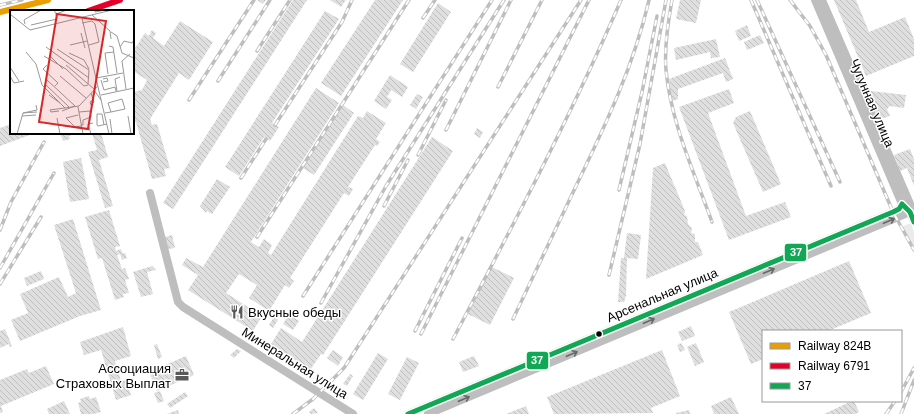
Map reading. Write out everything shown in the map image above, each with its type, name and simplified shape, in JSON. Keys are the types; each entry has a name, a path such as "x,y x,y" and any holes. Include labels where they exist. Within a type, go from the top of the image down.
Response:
{"street":[{"name":"Чугунная улица","path":"815,0 902,204 910,212 914,222"},
{"name":"Чугунная улица","path":"822,0 911,206 910,212"},
{"name":"Минеральная улица","path":"150,193 178,302 183,307 353,414"},
{"name":"Арсенальная улица","path":"408,414 893,212 899,209 902,204"},
{"name":"Арсенальная улица","path":"428,414 910,212"}],"shaded area":[{"path":"911,224 914,232 914,249 902,227"}],"building":[{"path":"257,0 266,0 263,4"},
{"path":"293,0 307,0 173,209 163,203"},
{"path":"330,0 346,0 341,7"},
{"path":"375,0 403,0 341,96 321,83"},
{"path":"680,0 701,0 696,23 676,19"},
{"path":"834,0 856,0 869,32 905,17 914,39 914,56 866,76"},
{"path":"438,3 451,12 413,72 400,64"},
{"path":"325,11 339,19 272,123 279,127 270,141 264,137 239,176 225,167"},
{"path":"180,21 213,42 189,80 179,73 150,119 152,125 157,124 170,168 164,169 166,176 152,179 136,122 134,122 134,92 142,90 147,80 134,72 134,46 136,47 145,33 149,36 152,30 156,33 153,38 164,46"},
{"path":"747,25 751,36 739,41 735,31"},
{"path":"760,35 764,43 747,50 744,42"},
{"path":"716,39 720,57 711,58 710,52 676,60 674,48"},
{"path":"725,58 733,79 726,82 723,73 678,89 678,99 672,101 669,79"},
{"path":"390,75 408,87 402,97 391,90 387,97 392,100 386,109 374,101"},
{"path":"316,88 339,103 251,242 259,247 264,239 272,245 268,253 271,255 358,116 363,118 367,111 386,123 376,139 380,142 377,146 375,145 348,187 353,189 349,196 344,193 290,278 294,281 289,288 285,285 269,311 249,298 257,285 239,274 226,293 262,316 253,331 188,290 198,275 182,265 186,258 203,267"},
{"path":"729,89 734,103 708,113 746,216 785,202 791,217 729,240 679,107"},
{"path":"871,91 906,95 904,108 890,106 887,109 890,116 878,120 868,95"},
{"path":"417,94 423,97 416,109 410,105"},
{"path":"343,105 354,113 314,175 303,168"},
{"path":"750,111 781,184 763,192 733,123 736,117"},
{"path":"10,124 10,134 32,134 0,146 0,128"},
{"path":"477,128 483,132 480,138 474,134"},
{"path":"60,134 74,134 69,136 70,139 63,141"},
{"path":"92,134 101,134 108,157 99,160 113,206 105,208 88,152 97,150"},
{"path":"432,137 453,151 323,355 321,354 310,370 271,344 281,328 302,342"},
{"path":"910,149 914,159 914,186 907,168 900,171 894,155"},
{"path":"81,158 89,199 70,202 63,162"},
{"path":"665,163 685,211 684,215 687,216 688,224 692,228 691,233 695,234 695,242 698,242 703,255 646,279 653,168"},
{"path":"217,179 230,187 212,214 207,211 206,213 200,206"},
{"path":"109,210 120,246 115,247 116,251 121,249 122,253 125,253 127,258 122,260 120,254 117,255 122,269 125,268 129,279 125,280 129,293 123,294 124,297 115,300 102,258 98,259 85,217"},
{"path":"73,219 101,310 80,316 20,341 11,320 28,313 20,294 59,277 68,297 76,293 54,225"},
{"path":"627,233 641,235 638,259 627,258 626,296 624,302 618,302 621,258 624,258"},
{"path":"172,235 175,248 168,249 165,237"},
{"path":"849,261 871,313 830,330 762,330 762,359 751,364 729,312"},
{"path":"152,266 156,270 147,272 153,294 141,297 133,272"},
{"path":"492,267 514,278 490,325 468,314"},
{"path":"41,271 44,279 27,286 24,278"},
{"path":"289,314 299,321 293,330 283,324"},
{"path":"274,317 278,320 273,328 269,325"},
{"path":"691,326 695,336 682,341 678,332"},
{"path":"123,327 131,356 115,361 121,381 126,380 131,395 116,400 101,350 84,355 80,342"},
{"path":"5,329 12,346 10,347 9,344 0,348 0,331"},
{"path":"681,343 685,350 680,352 677,345"},
{"path":"696,343 704,362 695,366 687,347"},
{"path":"157,344 162,357 158,359 154,345"},
{"path":"237,349 241,351 234,358 230,355"},
{"path":"333,350 343,357 338,366 327,358"},
{"path":"662,350 680,396 651,408 653,413 554,414 547,397"},
{"path":"378,353 388,359 363,400 353,394"},
{"path":"186,356 194,375 157,391 149,372"},
{"path":"474,356 479,366 463,372 459,362"},
{"path":"407,357 419,363 400,400 388,394"},
{"path":"46,366 54,384 1,406 3,412 0,413 0,380 27,369 29,373"},
{"path":"350,374 353,376 347,386 343,384"},
{"path":"160,391 164,401 158,403 154,393"},
{"path":"185,392 188,396 170,408 167,404"},
{"path":"89,396 90,399 96,397 101,412 81,414 78,403 81,402 80,399"},
{"path":"731,397 739,414 714,414 711,406"},
{"path":"64,401 70,414 49,414 47,409"},
{"path":"850,402 854,402 859,412 855,414 824,414"},
{"path":"526,406 529,414 506,414"},
{"path":"314,408 318,413 311,414 309,412"},
{"path":"178,410 179,414 167,414"},
{"path":"689,410 690,414 676,414 676,413"}],"railway":[{"path":"0,5 22,0"},
{"path":"189,100 254,0"},
{"path":"218,81 270,0"},
{"path":"257,51 290,0"},
{"path":"275,125 342,22 352,0"},
{"path":"257,237 409,0"},
{"path":"423,18 435,0"},
{"path":"303,296 492,0"},
{"path":"321,303 386,186 504,0"},
{"path":"446,130 511,0"},
{"path":"498,87 542,0"},
{"path":"293,414 313,399 344,368 581,0"},
{"path":"421,334 589,0"},
{"path":"453,339 561,129 621,0"},
{"path":"513,319 618,94 636,48 649,0"},
{"path":"609,275 640,144 666,0"},
{"path":"672,0 666,44 666,70 669,90 684,147 712,222"},
{"path":"751,0 831,186"},
{"path":"757,0 840,182"},
{"path":"790,0 810,26 826,55 893,212 914,250"},
{"path":"619,190 642,92 657,16"},
{"path":"418,155 446,100"},
{"path":"241,178 266,139"},
{"path":"0,230 11,202 44,142"},
{"path":"384,206 408,160"},
{"path":"0,268 54,173"},
{"path":"0,284 41,217"},
{"path":"415,331 462,238"},
{"path":"902,390 914,368"},
{"path":"901,414 914,380"},
{"path":"886,414 894,402"}],"rail line":[{"name":"824В","path":"0,12 48,0"},
{"name":"6791","path":"91,10 120,0"}],"transit line":[{"name":"37","path":"408,414 893,212 899,209 902,204 910,212 914,222"}],"place":[{"name":"Вкусные обеды","path":"237,312"},
{"name":"Ассоциация Страховых Выплат","path":"182,375"}]}
